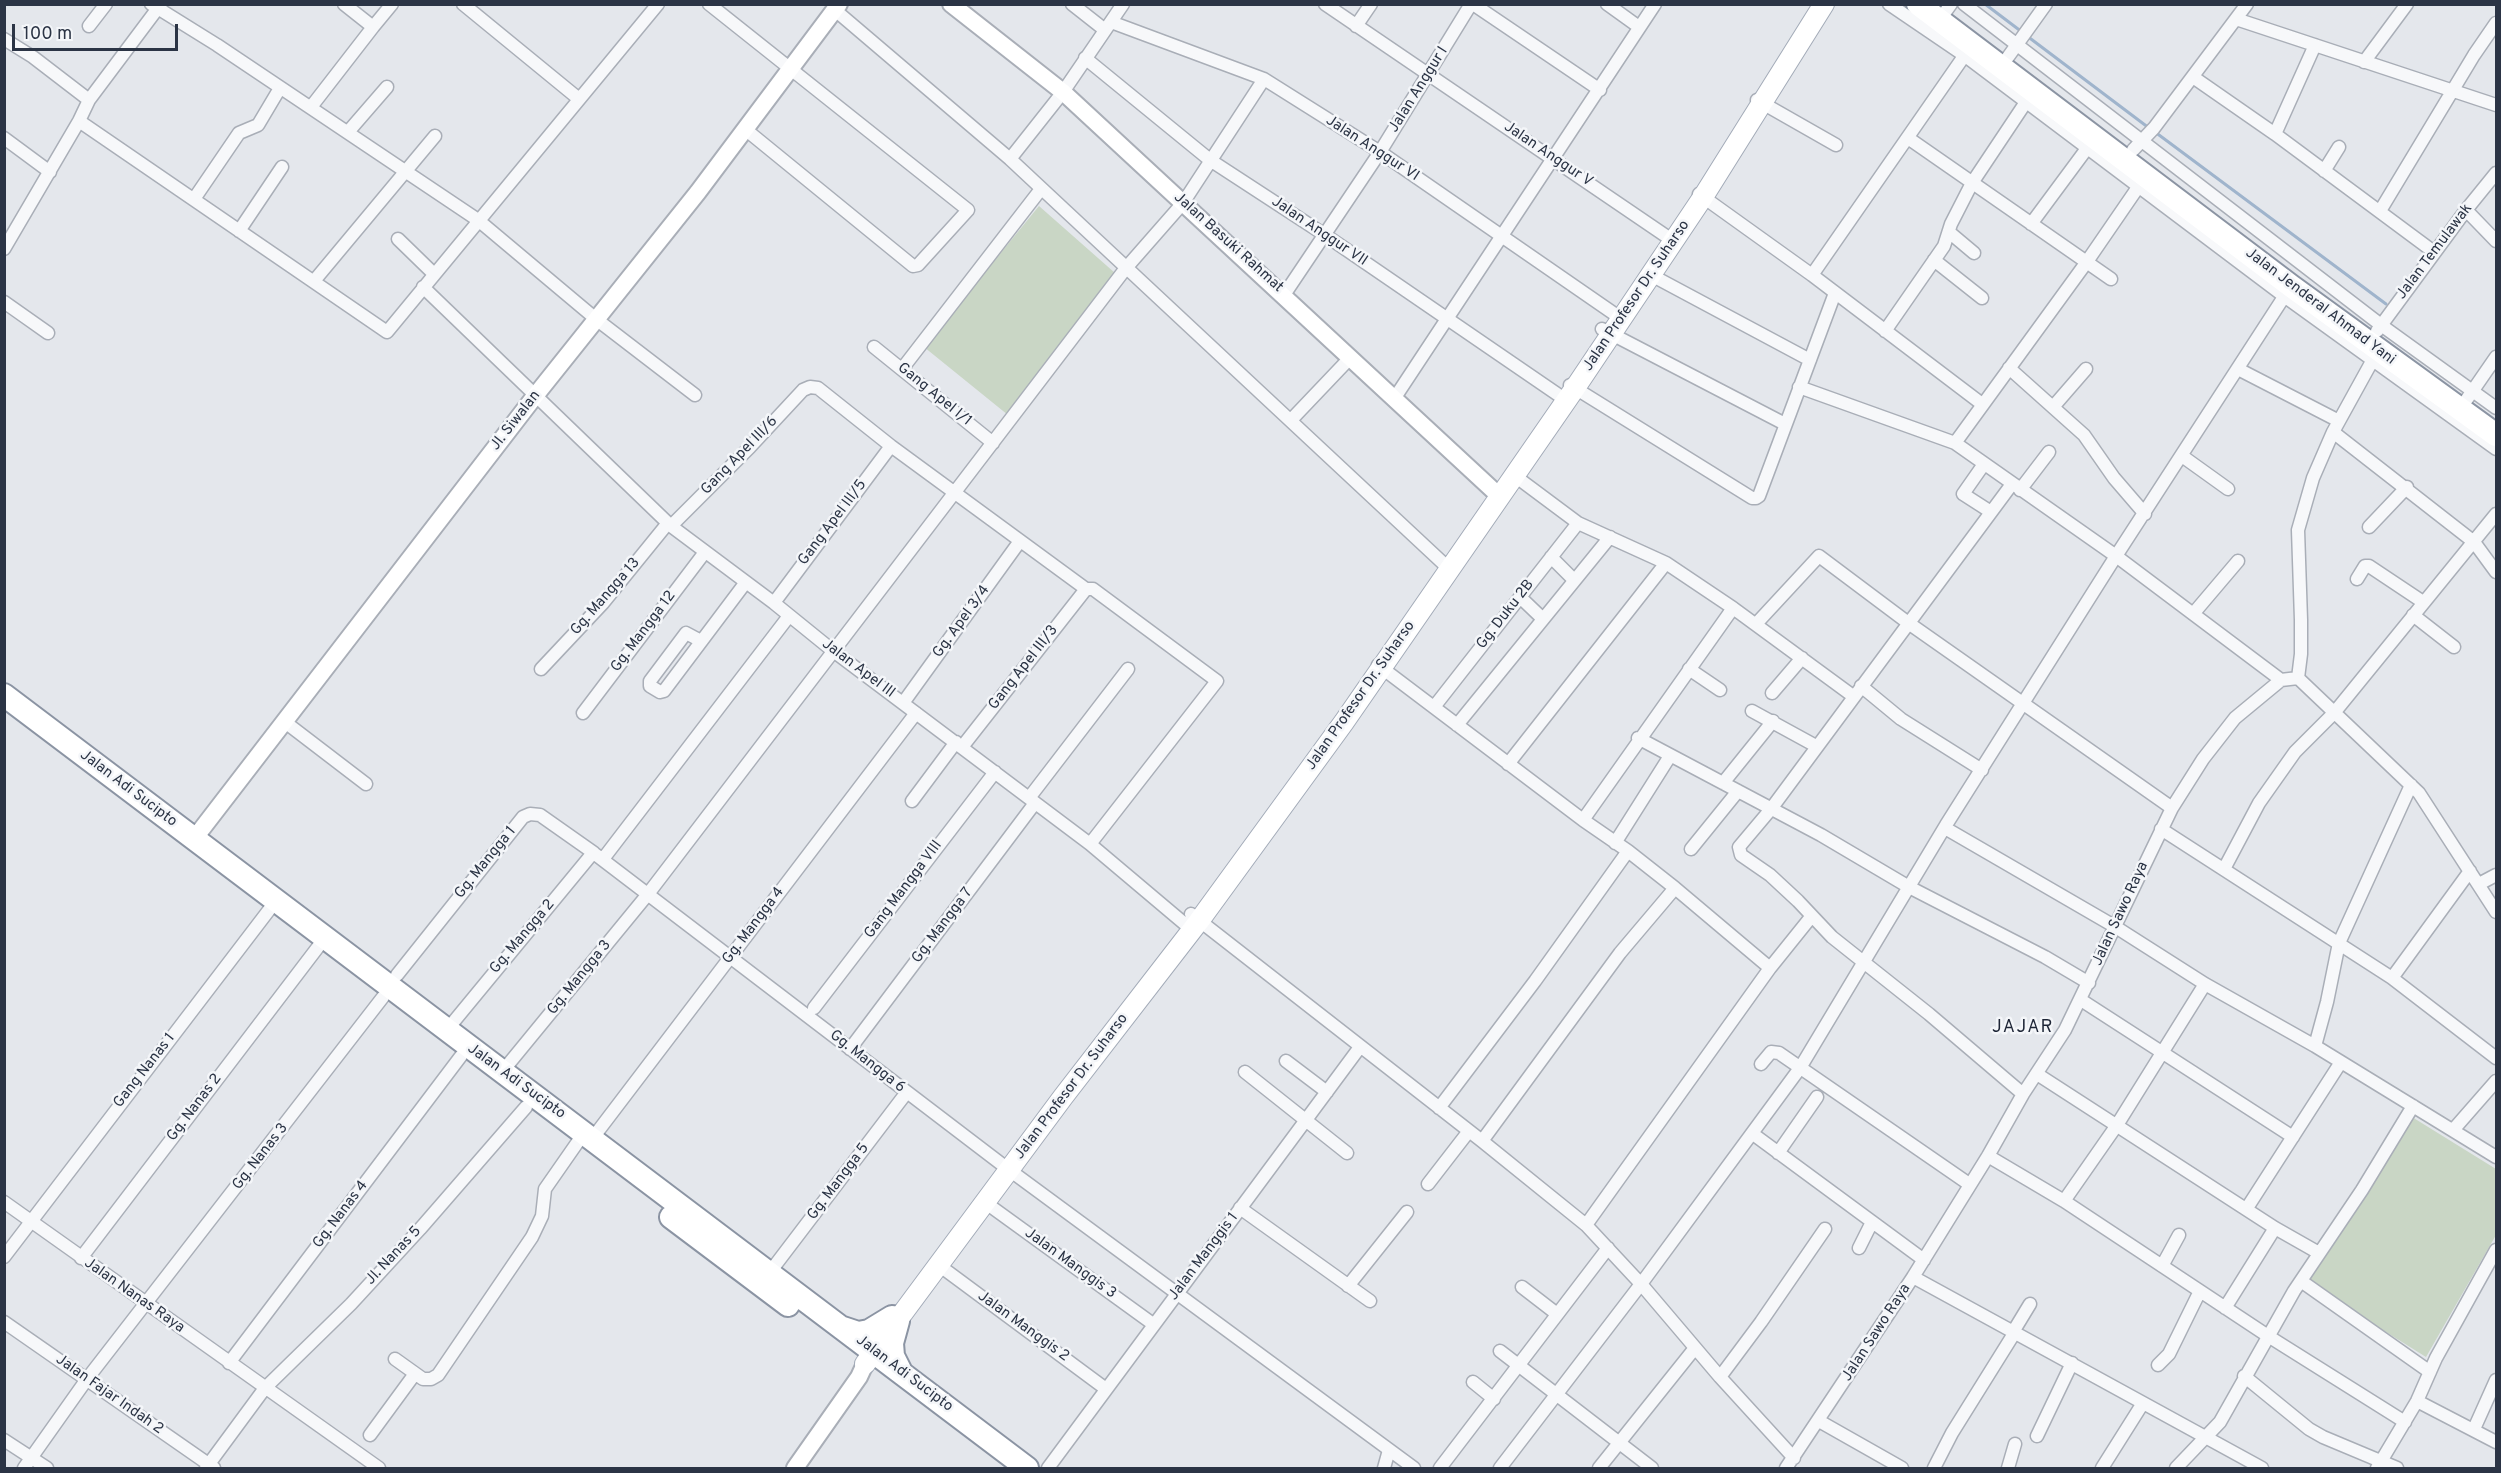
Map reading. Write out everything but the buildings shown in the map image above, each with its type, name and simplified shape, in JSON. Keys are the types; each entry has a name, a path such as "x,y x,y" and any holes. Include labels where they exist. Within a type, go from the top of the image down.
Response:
{"highway":[{"path":"1918,4 1968,50 2029,97 2091,143 2146,176"},
{"path":"1950,6 2019,41 2139,142 2146,176"},
{"name":"Jalan Jenderal Ahmad Yani","path":"2146,176 2225,212 2264,242 2300,285 2396,353 2471,396 2496,420"},
{"name":"Jalan Jenderal Ahmad Yani","path":"2146,176 2232,249 2300,285 2350,307 2396,353"},
{"name":"Jalan Jenderal Ahmad Yani","path":"2471,396 2496,435"},
{"name":"Jalan Adi Sucipto","path":"4,695 446,1031 507,1067 584,1138 1005,1468"},
{"name":"Jalan Adi Sucipto","path":"4,711 265,916 521,1112 584,1138 770,1272 842,1328 865,1360 901,1372 1027,1468"},
{"path":"842,1328 858,1333 869,1331 895,1319"},
{"path":"895,1319 893,1356 901,1372"}],"main road":[{"name":"Jalan Profesor Dr. Suharso","path":"1760,101 1816,4"},
{"name":"Jalan Profesor Dr. Suharso","path":"1609,326 1651,274 1824,4"},
{"name":"Jalan Profesor Dr. Suharso","path":"865,1360 1191,922 1378,665 1512,474 1666,236 1700,195"},
{"name":"Jalan Profesor Dr. Suharso","path":"1378,665 1445,565 1498,494"},
{"name":"Jalan Profesor Dr. Suharso","path":"895,1319 940,1266 986,1203 1007,1168"}],"street":[{"path":"89,26 106,4"},
{"path":"344,4 373,27"},
{"path":"311,107 392,4"},
{"path":"79,121 387,332 477,220 658,4"},
{"path":"709,4 789,70 968,210 918,265 913,266 745,129"},
{"name":"Jalan Basuki Rahmat","path":"951,4 1063,92 1498,494"},
{"name":"Jalan Anggur VI","path":"1072,4 1108,26 1264,79 1380,152 1502,237 1609,326 1785,424"},
{"path":"1010,159 1063,92 1123,4"},
{"name":"Jalan Anggur V","path":"1325,4 1666,236"},
{"path":"1356,26 1371,4"},
{"path":"1472,4 1600,90"},
{"name":"Jalan Anggur I","path":"1284,295 1380,152 1472,4"},
{"path":"1607,4 1639,27"},
{"path":"1394,399 1600,90 1654,4"},
{"path":"1812,275 1968,50 1889,4"},
{"path":"2019,41 2046,4"},
{"path":"2225,212 2139,142 2154,128 2247,4"},
{"path":"2364,62 2406,5"},
{"path":"4,249 50,172 89,100 157,6 477,220 596,319 695,395"},
{"path":"470,7 579,99"},
{"path":"837,7 1010,159 1445,565"},
{"name":"Jl. Siwalan","path":"194,839 535,396 698,192 837,7"},
{"path":"2236,19 2496,105"},
{"path":"2380,212 2452,91 2496,23"},
{"path":"4,39 33,57 89,100"},
{"path":"2275,134 2314,45"},
{"name":"Jalan Anggur VII","path":"1085,58 1210,160 1449,319 1752,498 1759,496 1785,424"},
{"path":"2193,77 2275,134 2434,252"},
{"name":"Gg. Mangga 3","path":"507,1067 648,894 832,650 956,493 1126,268 1183,202 1264,79"},
{"path":"348,132 387,87"},
{"path":"194,200 239,133 258,125 280,88"},
{"path":"1885,331 1944,246 1951,224 1972,183 2029,97"},
{"path":"1760,101 1836,145"},
{"path":"314,281 435,136"},
{"path":"4,138 50,172"},
{"path":"1908,138 2111,279"},
{"path":"2031,224 2091,143"},
{"path":"2324,171 2339,147"},
{"path":"239,231 282,167"},
{"name":"Jalan Temulawak","path":"2396,353 2393,308 2496,173"},
{"path":"1955,443 2086,263 2146,176"},
{"path":"902,369 1041,189"},
{"path":"1700,195 1812,275 1982,404"},
{"path":"2466,210 2496,242"},
{"path":"1949,232 1974,253"},
{"path":"398,239 434,274"},
{"path":"1934,260 1982,298"},
{"path":"1651,274 1810,360"},
{"path":"1500,1468 1641,1284 1800,1068 1945,828 2116,556 2238,369 2300,285"},
{"name":"Jalan Apel III","path":"423,287 670,524 832,650 1360,1047 1586,1225 1794,1458"},
{"path":"1785,424 1836,293"},
{"path":"4,302 48,333"},
{"name":"Gang Apel I/1","path":"874,347 993,443"},
{"path":"2298,678 2301,620 2298,530 2313,478 2336,427 2396,353"},
{"path":"2471,396 2496,357"},
{"path":"1292,420 1350,358"},
{"path":"2009,368 2084,435 2114,478 2145,514"},
{"path":"2053,407 2086,369"},
{"path":"2238,369 2336,427 2474,542 2496,572"},
{"name":"Gang Apel III/6","path":"670,524 750,447 803,390 810,387 823,390 891,446"},
{"path":"1799,387 1955,443 2116,556 2281,680 2298,678"},
{"path":"2471,396 2496,408"},
{"path":"2471,396 2496,449"},
{"path":"891,446 1086,589 1093,589 1217,681 1090,844"},
{"name":"Gang Apel III/5","path":"776,600 891,446"},
{"path":"2023,1094 1929,1014 1832,937 1777,882 1741,855 1738,847 1771,809 1907,622 1991,512 2049,452"},
{"path":"2182,456 2228,489"},
{"path":"1984,464 1962,494 1991,512"},
{"path":"1512,474 1578,523 1666,563 1802,658 1982,770"},
{"path":"2369,527 2407,488"},
{"path":"2224,869 2240,836 2295,752 2334,713 2496,513"},
{"name":"Gg. Duku 2B","path":"1434,707 1578,523"},
{"name":"Gg. Mangga 13","path":"541,669 603,603 670,524"},
{"path":"1457,725 1610,537"},
{"name":"Gg. Apel 3/4","path":"903,703 1020,541"},
{"name":"Gg. Mangga 12","path":"583,713 705,552"},
{"path":"1756,624 1819,555 1907,622 2172,808"},
{"path":"1551,557 1574,580"},
{"path":"2193,614 2238,561"},
{"path":"1508,764 1666,563"},
{"path":"2357,579 2365,566 2369,566 2423,603"},
{"path":"700,641 686,633 650,681 650,686 660,692 664,691 746,582"},
{"name":"Gang Apel III/3","path":"912,801 1086,589"},
{"path":"1520,597 1543,619"},
{"path":"1583,820 1638,738 1733,608"},
{"path":"2413,615 2454,646"},
{"name":"Gg. Mangga 2","path":"446,1031 598,856 789,616"},
{"path":"1772,693 1802,658"},
{"path":"1378,665 1583,820 1628,851 1770,968"},
{"name":"Gg. Mangga 7","path":"850,1048 1128,669"},
{"path":"1689,669 1720,690"},
{"path":"2298,678 2424,799 2496,912"},
{"name":"Jalan Sawo Raya","path":"1786,1468 1913,1278 2081,1000 2114,926 2172,808 2203,759 2230,724 2281,680"},
{"path":"1752,711 1816,746"},
{"name":"Gg. Mangga 4","path":"414,1375 428,1380 438,1375 532,1237 542,1216 545,1189 731,957 916,713"},
{"path":"1723,783 1773,721"},
{"path":"285,722 366,784"},
{"path":"1638,738 1771,809 1909,887 2045,957 2089,983"},
{"path":"1615,843 1670,756"},
{"name":"Gang Mangga VIII","path":"814,1008 995,772"},
{"path":"2315,1046 2339,943 2411,785"},
{"path":"1691,849 1738,791"},
{"name":"Gg. Mangga 1","path":"396,975 523,817 530,814 540,815 648,894"},
{"path":"1945,828 2114,926 2205,984 2315,1046 2454,1129 2496,1157"},
{"path":"2161,829 2392,978 2496,1058"},
{"path":"1439,1108 1535,981 1628,851"},
{"path":"2392,978 2470,871"},
{"path":"2479,884 2496,875"},
{"path":"1482,1141 1620,953 1675,888"},
{"name":"Gg. Mangga 6","path":"648,894 1007,1168 1414,1468"},
{"name":"Gang Nanas 1","path":"4,1257 265,916"},
{"path":"1586,1225 1770,968 1811,917"},
{"name":"Gg. Nanas 2","path":"81,1258 313,953"},
{"path":"2064,1201 2117,1125 2205,984"},
{"path":"2081,1000 2293,1137"},
{"name":"Gg. Nanas 3","path":"28,1463 87,1379 379,1003"},
{"name":"Jalan Manggis 1","path":"1048,1468 1360,1047"},
{"path":"1761,1064 1775,1051 1969,1184"},
{"path":"1286,1061 1328,1092"},
{"name":"Gg. Nanas 4","path":"229,1363 457,1062"},
{"path":"2247,1208 2341,1062"},
{"path":"1245,1072 1347,1154"},
{"path":"2037,1074 2275,1228 2319,1253"},
{"path":"2454,1129 2496,1081"},
{"name":"Gg. Mangga 5","path":"770,1272 907,1092"},
{"path":"1778,1153 1817,1097"},
{"path":"2176,1468 2220,1422 2244,1376 2301,1281 2362,1190 2413,1106"},
{"name":"Jl. Nanas 5","path":"210,1467 265,1388 366,1287 521,1112"},
{"path":"1428,1184 1469,1131"},
{"path":"1753,1134 1924,1260"},
{"path":"1988,1156 2064,1201 2200,1292 2405,1422"},
{"name":"Jalan Nanas Raya","path":"4,1202 374,1467"},
{"name":"Jalan Manggis 3","path":"986,1203 1153,1324"},
{"path":"1240,1208 1370,1301"},
{"path":"1348,1286 1407,1212"},
{"path":"1858,1248 1872,1222"},
{"path":"2225,1308 2275,1228"},
{"path":"1720,1377 1825,1229"},
{"path":"2162,1266 2180,1235"},
{"path":"1440,1468 1608,1248"},
{"path":"2380,1465 2417,1401 2430,1372 2496,1250"},
{"name":"Jalan Manggis 2","path":"940,1266 1106,1389"},
{"path":"1913,1278 2206,1437 2256,1467"},
{"path":"2301,1281 2430,1372"},
{"path":"1522,1287 1557,1314"},
{"path":"2158,1365 2169,1354 2200,1292"},
{"path":"1934,1468 2030,1304"},
{"name":"Jalan Fajar Indah 2","path":"4,1323 210,1467"},
{"path":"1599,1468 1695,1348"},
{"path":"1500,1351 1652,1468"},
{"path":"370,1435 414,1375 395,1359"},
{"path":"795,1468 865,1360"},
{"path":"2037,1436 2072,1364"},
{"path":"2244,1376 2309,1429 2380,1465 2397,1468"},
{"path":"2474,1430 2496,1380"},
{"path":"1473,1382 1494,1399"},
{"path":"2417,1401 2496,1442"},
{"path":"2102,1468 2143,1403"},
{"path":"1819,1421 1902,1468"},
{"path":"4,1440 28,1463 47,1468"},
{"path":"2008,1468 2015,1444"},
{"path":"1384,1468 1389,1450"}],"green space":[{"path":"1039,206 1115,273 1008,415 924,347"},
{"path":"2412,1117 2496,1169 2496,1235 2426,1357 2306,1282"}],"waterway":[{"path":"1985,4 2022,32"},
{"path":"2027,36 2149,128"},
{"path":"2155,132 2386,304"}],"district":[{"name":"JAJAR","path":"2023,1028"}]}
